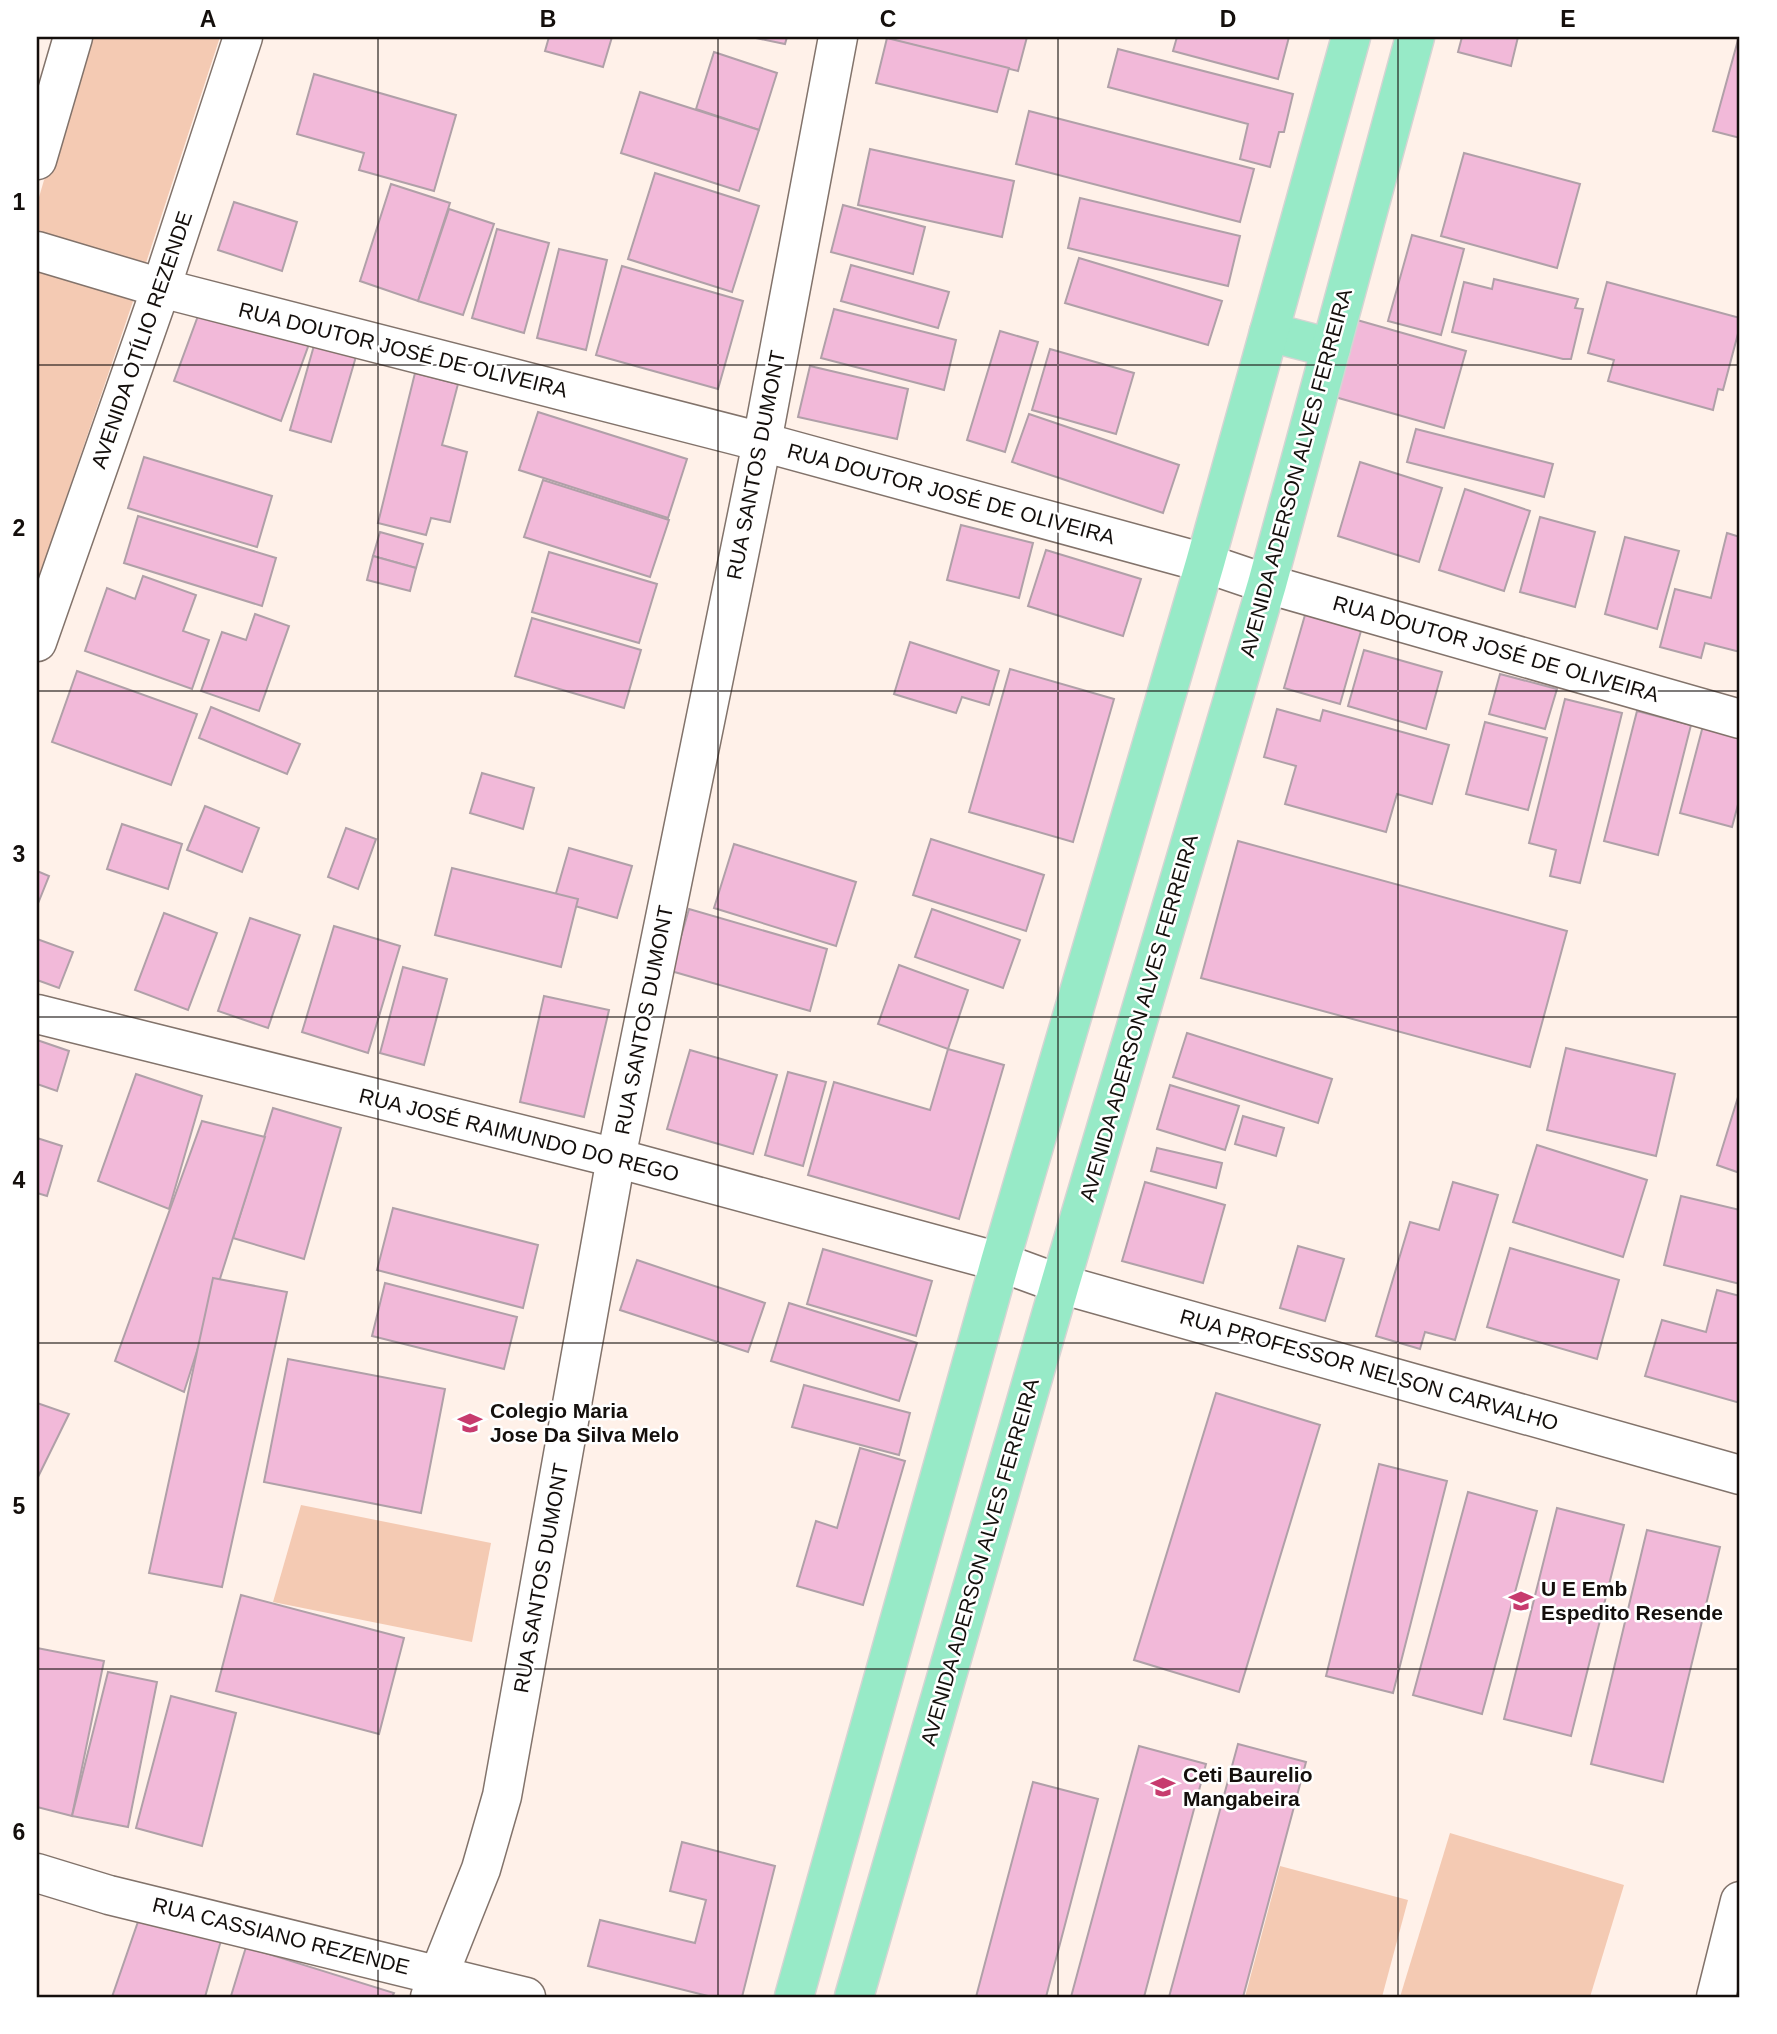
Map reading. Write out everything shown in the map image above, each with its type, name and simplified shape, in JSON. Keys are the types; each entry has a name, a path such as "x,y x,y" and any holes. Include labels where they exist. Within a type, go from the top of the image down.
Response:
{"main road":[{"path":"794,1997 1000,1262 1205,563 1351,37"},
{"name":"AVENIDA ADERSON ALVES FERREIRA","path":"854,1997 1060,1284 1267,584 1416,37"},
{"path":"1269,332 1331,348"}],"street":[{"path":"37,160 73,37"},
{"name":"AVENIDA OTÍLIO REZENDE","path":"37,642 161,288 243,37"},
{"name":"RUA SANTOS DUMONT","path":"434,1986 481,1869 502,1796 616,1158 762,442 838,37"},
{"name":"RUA DOUTOR JOSÉ DE OLIVEIRA","path":"37,251 161,288 762,442 1205,563 1267,584 1740,719"},
{"name":"RUA JOSÉ RAIMUNDO DO REGO","path":"37,1014 616,1158 1000,1262"},
{"name":"RUA PROFESSOR NELSON CARVALHO","path":"1000,1262 1060,1284 1740,1475"},
{"name":"RUA CASSIANO REZENDE","path":"37,1873 434,1986 526,1997"},
{"path":"1716,1997 1740,1901"}],"shaded area":[{"path":"86,37 220,37 37,583 37,204"},
{"path":"301,1505 491,1543 472,1642 273,1602"},
{"path":"1450,1833 1624,1885 1590,1997 1400,1997"},
{"path":"1280,1866 1408,1900 1382,1997 1245,1997"}],"building":[{"path":"549,37 612,37 603,67 545,51"},
{"path":"751,37 787,37 785,44"},
{"path":"881,37 1027,37 1018,71"},
{"path":"1177,37 1289,37 1278,79 1173,51"},
{"path":"1462,37 1518,37 1511,66 1458,52"},
{"path":"887,38 1009,68 997,112 876,83"},
{"path":"1738,40 1740,41 1740,138 1713,131"},
{"path":"1118,49 1293,94 1284,132 1279,132 1270,167 1240,159 1248,124 1108,87"},
{"path":"714,52 777,73 759,130 696,109"},
{"path":"314,74 456,115 434,191 359,170 364,153 297,134"},
{"path":"640,92 759,130 739,191 621,153"},
{"path":"1029,111 1254,169 1240,222 1016,164"},
{"path":"870,149 1014,181 1002,237 858,205"},
{"path":"1464,153 1580,184 1557,268 1441,236"},
{"path":"655,173 759,206 732,292 628,259"},
{"path":"391,184 450,203 418,301 360,281"},
{"path":"1080,198 1240,236 1228,286 1068,248"},
{"path":"234,202 297,222 282,271 218,250"},
{"path":"843,205 925,227 913,274 831,252"},
{"path":"449,209 494,224 463,315 418,301"},
{"path":"497,229 549,243 524,333 472,318"},
{"path":"1412,235 1464,249 1441,335 1388,321"},
{"path":"559,249 607,260 586,350 537,338"},
{"path":"1079,258 1222,301 1208,345 1065,303"},
{"path":"851,265 949,292 938,328 841,301"},
{"path":"622,266 743,301 718,389 596,355"},
{"path":"1494,279 1578,299 1575,308 1583,309 1571,359 1452,332 1464,282 1492,289"},
{"path":"1607,282 1740,318 1723,390 1718,389 1713,410 1608,381 1614,360 1588,353"},
{"path":"202,305 309,344 281,421 174,381"},
{"path":"834,309 956,340 944,390 821,358"},
{"path":"1357,320 1466,351 1444,428 1335,397"},
{"path":"1000,331 1038,342 1005,452 967,440"},
{"path":"315,342 357,353 331,442 290,430"},
{"path":"1050,349 1134,373 1116,434 1032,410"},
{"path":"810,366 908,389 897,439 798,417"},
{"path":"415,373 458,384 442,445 467,452 450,522 431,518 426,535 378,523"},
{"path":"538,412 687,459 668,518 519,470"},
{"path":"1029,414 1179,465 1163,513 1012,462"},
{"path":"1416,429 1553,464 1544,497 1407,462"},
{"path":"144,457 272,496 257,547 128,508"},
{"path":"1360,462 1442,488 1419,562 1338,536"},
{"path":"543,480 669,520 650,577 524,537"},
{"path":"1465,489 1530,511 1504,591 1439,570"},
{"path":"138,516 276,558 262,606 124,563"},
{"path":"1540,517 1595,532 1575,607 1520,592"},
{"path":"961,525 1033,543 1019,598 947,580"},
{"path":"380,532 423,544 416,568 373,556"},
{"path":"1727,533 1740,537 1740,652 1705,643 1701,658 1660,647 1675,589 1711,598"},
{"path":"1625,537 1679,551 1657,629 1605,614"},
{"path":"1046,550 1141,579 1123,636 1028,606"},
{"path":"549,552 657,584 639,643 532,612"},
{"path":"373,556 416,568 410,591 367,580"},
{"path":"143,576 196,595 183,631 209,640 192,689 85,651 107,588 135,599"},
{"path":"1307,608 1363,624 1340,704 1284,688"},
{"path":"255,614 289,626 259,711 201,691 222,632 246,640"},
{"path":"532,618 641,650 624,708 515,676"},
{"path":"910,642 999,671 989,705 962,697 956,713 894,694"},
{"path":"1364,650 1442,672 1426,729 1348,706"},
{"path":"1010,669 1114,699 1073,842 969,812"},
{"path":"77,671 197,714 171,785 52,742"},
{"path":"1500,674 1557,689 1545,729 1489,714"},
{"path":"1565,699 1622,713 1580,883 1550,876 1556,850 1529,843"},
{"path":"211,707 300,744 287,774 199,738"},
{"path":"1277,709 1320,721 1323,710 1449,745 1432,804 1397,794 1386,832 1285,804 1296,766 1264,757"},
{"path":"1637,711 1691,725 1658,855 1604,841"},
{"path":"1485,722 1547,738 1528,810 1466,794"},
{"path":"1704,722 1740,731 1740,797 1732,827 1680,813"},
{"path":"482,773 534,788 523,829 470,813"},
{"path":"205,806 259,828 242,872 187,850"},
{"path":"122,824 182,844 168,889 107,869"},
{"path":"346,828 376,839 358,889 328,877"},
{"path":"931,839 1044,875 1026,931 913,895"},
{"path":"1238,841 1567,931 1530,1067 1201,978"},
{"path":"734,844 856,882 836,946 714,908"},
{"path":"569,848 632,866 617,918 554,900"},
{"path":"452,868 578,899 561,967 435,935"},
{"path":"37,871 49,876 37,906"},
{"path":"689,909 827,949 810,1011 671,971"},
{"path":"932,909 1020,940 1003,988 915,957"},
{"path":"164,913 217,933 188,1010 135,990"},
{"path":"250,918 300,935 268,1028 218,1011"},
{"path":"334,926 400,946 368,1053 302,1032"},
{"path":"37,939 73,952 59,988 37,980"},
{"path":"899,965 968,990 948,1049 878,1024"},
{"path":"403,967 447,979 424,1065 380,1053"},
{"path":"544,996 609,1010 584,1117 520,1102"},
{"path":"1187,1033 1332,1079 1318,1123 1173,1077"},
{"path":"37,1040 69,1051 57,1091 37,1084"},
{"path":"1566,1048 1675,1074 1656,1156 1547,1130"},
{"path":"948,1049 1004,1065 959,1219 808,1175 834,1082 930,1110"},
{"path":"690,1050 777,1075 753,1154 667,1129"},
{"path":"788,1072 826,1082 803,1166 765,1155"},
{"path":"136,1074 202,1096 169,1209 98,1181"},
{"path":"1170,1085 1239,1106 1225,1150 1157,1129"},
{"path":"1740,1095 1740,1173 1717,1165"},
{"path":"273,1108 341,1128 304,1259 233,1238"},
{"path":"1243,1116 1284,1128 1276,1156 1235,1144"},
{"path":"202,1121 265,1137 184,1392 115,1361"},
{"path":"37,1138 62,1146 47,1196 37,1193"},
{"path":"1537,1145 1647,1180 1623,1257 1513,1222"},
{"path":"1157,1148 1222,1163 1216,1188 1151,1171"},
{"path":"1145,1182 1225,1205 1203,1283 1122,1261"},
{"path":"1453,1182 1498,1195 1455,1340 1425,1332 1420,1349 1376,1336 1410,1222 1439,1230"},
{"path":"1681,1196 1740,1210 1740,1284 1664,1265"},
{"path":"393,1208 538,1245 523,1308 377,1270"},
{"path":"1298,1246 1344,1259 1325,1321 1280,1308"},
{"path":"1510,1248 1619,1280 1597,1359 1487,1327"},
{"path":"823,1249 932,1281 916,1336 807,1304"},
{"path":"637,1260 765,1303 748,1352 620,1310"},
{"path":"213,1278 287,1292 222,1587 149,1573"},
{"path":"385,1283 517,1317 504,1369 372,1336"},
{"path":"1717,1290 1740,1296 1740,1403 1645,1376 1662,1320 1706,1332"},
{"path":"789,1303 917,1343 899,1401 771,1361"},
{"path":"288,1359 445,1389 421,1513 264,1482"},
{"path":"804,1385 910,1413 899,1455 792,1427"},
{"path":"1216,1393 1320,1425 1239,1692 1134,1660"},
{"path":"37,1403 69,1414 37,1479"},
{"path":"860,1448 905,1461 863,1605 797,1586 816,1521 837,1528"},
{"path":"1379,1464 1447,1481 1393,1693 1326,1676"},
{"path":"1468,1492 1537,1511 1482,1714 1413,1695"},
{"path":"1557,1508 1624,1525 1571,1736 1504,1719"},
{"path":"1647,1530 1720,1547 1663,1782 1591,1764"},
{"path":"241,1595 404,1638 379,1734 216,1691"},
{"path":"37,1648 104,1661 72,1816 37,1807"},
{"path":"108,1672 157,1682 128,1827 72,1816"},
{"path":"171,1696 236,1713 202,1846 136,1828"},
{"path":"1238,1744 1306,1762 1243,1997 1169,1997"},
{"path":"1139,1746 1206,1764 1144,1997 1071,1997"},
{"path":"1033,1782 1098,1799 1046,1997 976,1997"},
{"path":"682,1842 775,1866 742,1997 712,1997 588,1966 600,1920 695,1943 706,1900 670,1891"},
{"path":"141,1913 222,1937 205,1997 112,1997"},
{"path":"246,1947 394,1993 392,1997 231,1996"}],"place":[{"name":"Colegio Maria Jose Da Silva Melo","path":"470,1423"},
{"name":"U E Emb Espedito Resende","path":"1521,1601"},
{"name":"Ceti Baurelio Mangabeira","path":"1163,1787"}]}
